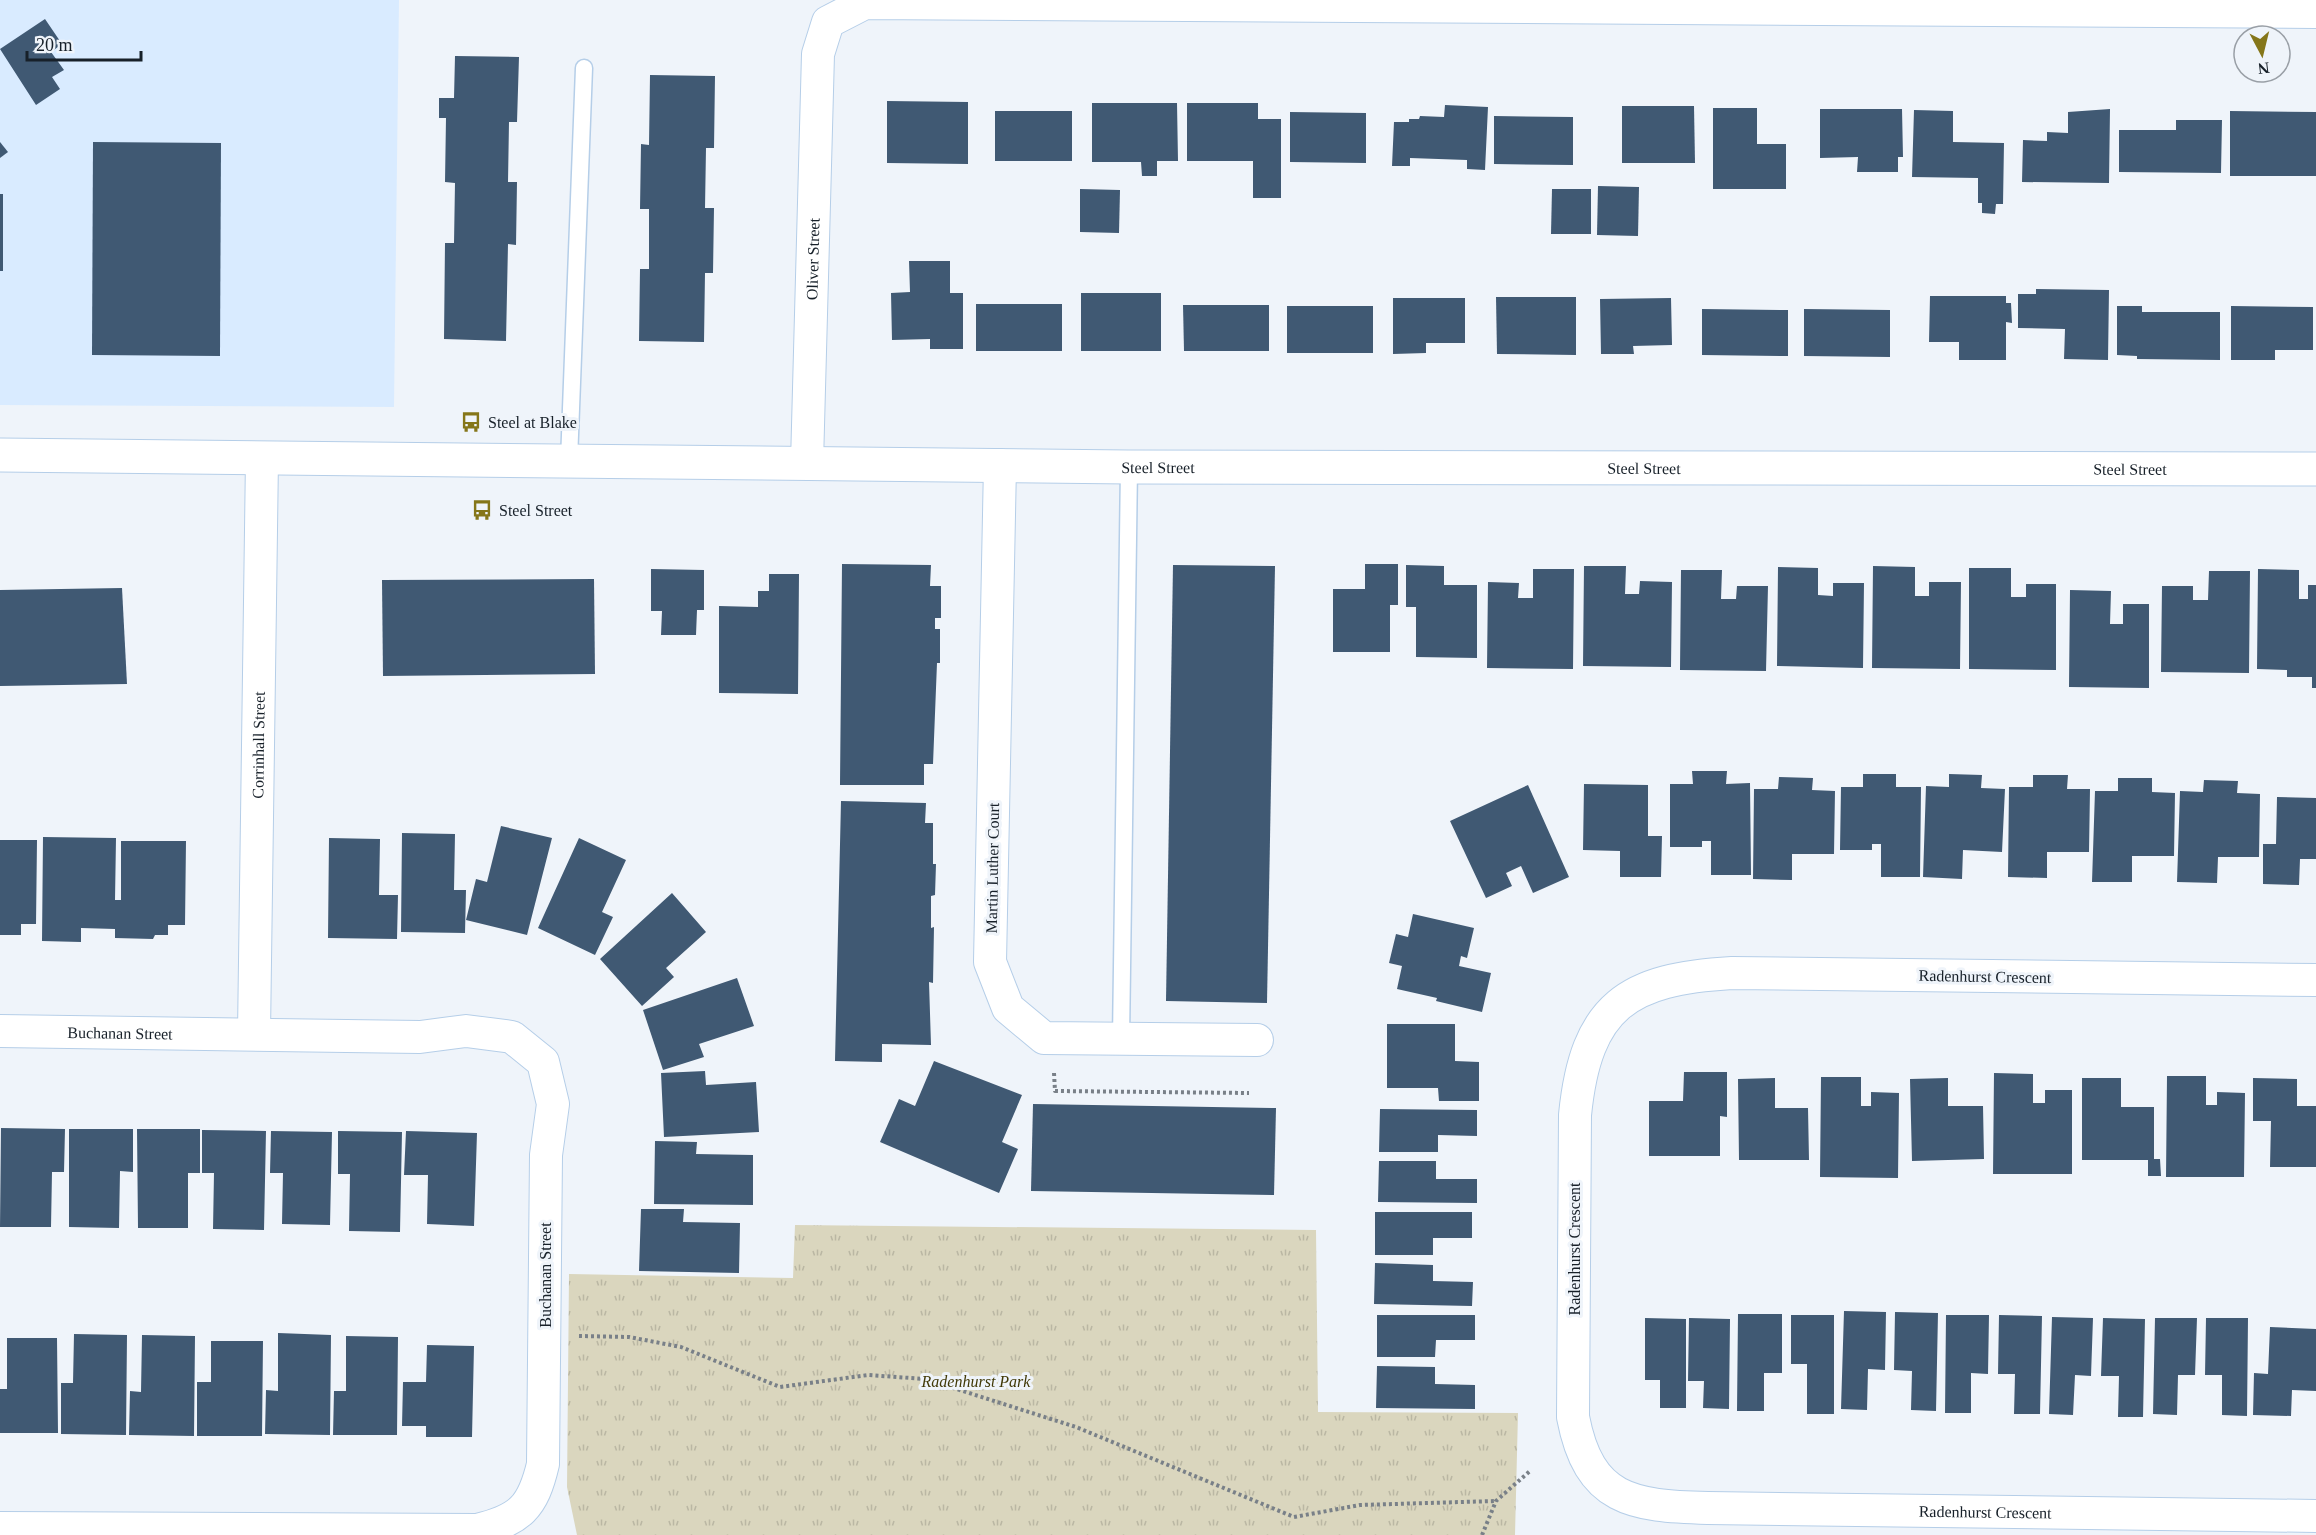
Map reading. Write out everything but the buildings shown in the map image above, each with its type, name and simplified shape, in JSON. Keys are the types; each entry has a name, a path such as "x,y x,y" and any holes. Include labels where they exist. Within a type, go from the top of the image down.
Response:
{"street":[{"name":"Oliver Street","path":"807,463 818,54 828,22 865,3 2316,12"},
{"name":"Steel Street","path":"0,455 1129,467 2316,469"},
{"name":"Corrinhall Street","path":"254,1033 262,458"},
{"name":"Martin Luther Court","path":"1000,465 990,962 1008,1008 1044,1038 1257,1040"},
{"name":"Radenhurst Crescent","path":"2316,980 1732,973 1689,976 1651,985 1623,1001 1601,1023 1578,1082 1575,1115 1573,1417 1578,1444 1590,1469 1611,1490 1640,1503 1708,1508 2316,1516"},
{"name":"Buchanan Street","path":"0,1031 420,1037 466,1030 512,1037 543,1062 553,1104 546,1155 543,1464 537,1491 524,1509 504,1524 477,1530 17,1530"}],"lane":[{"path":"569,461 584,68"},
{"path":"1121,1039 1129,467"}],"path":[{"path":"544,1336 629,1337 681,1347 780,1387 868,1375 925,1379 1076,1427 1294,1517 1360,1505 1496,1501"},
{"path":"1482,1535 1496,1501 1531,1470"}],"shaded area":[{"path":"0,0 399,0 394,407 0,405"}],"green space":[{"name":"Radenhurst Park","path":"795,1225 1316,1230 1318,1412 1518,1413 1515,1535 577,1535 567,1487 569,1274 793,1278"}],"place":[{"name":"Steel at Blake","path":"471,422"},
{"name":"Steel Street","path":"482,510"}]}
